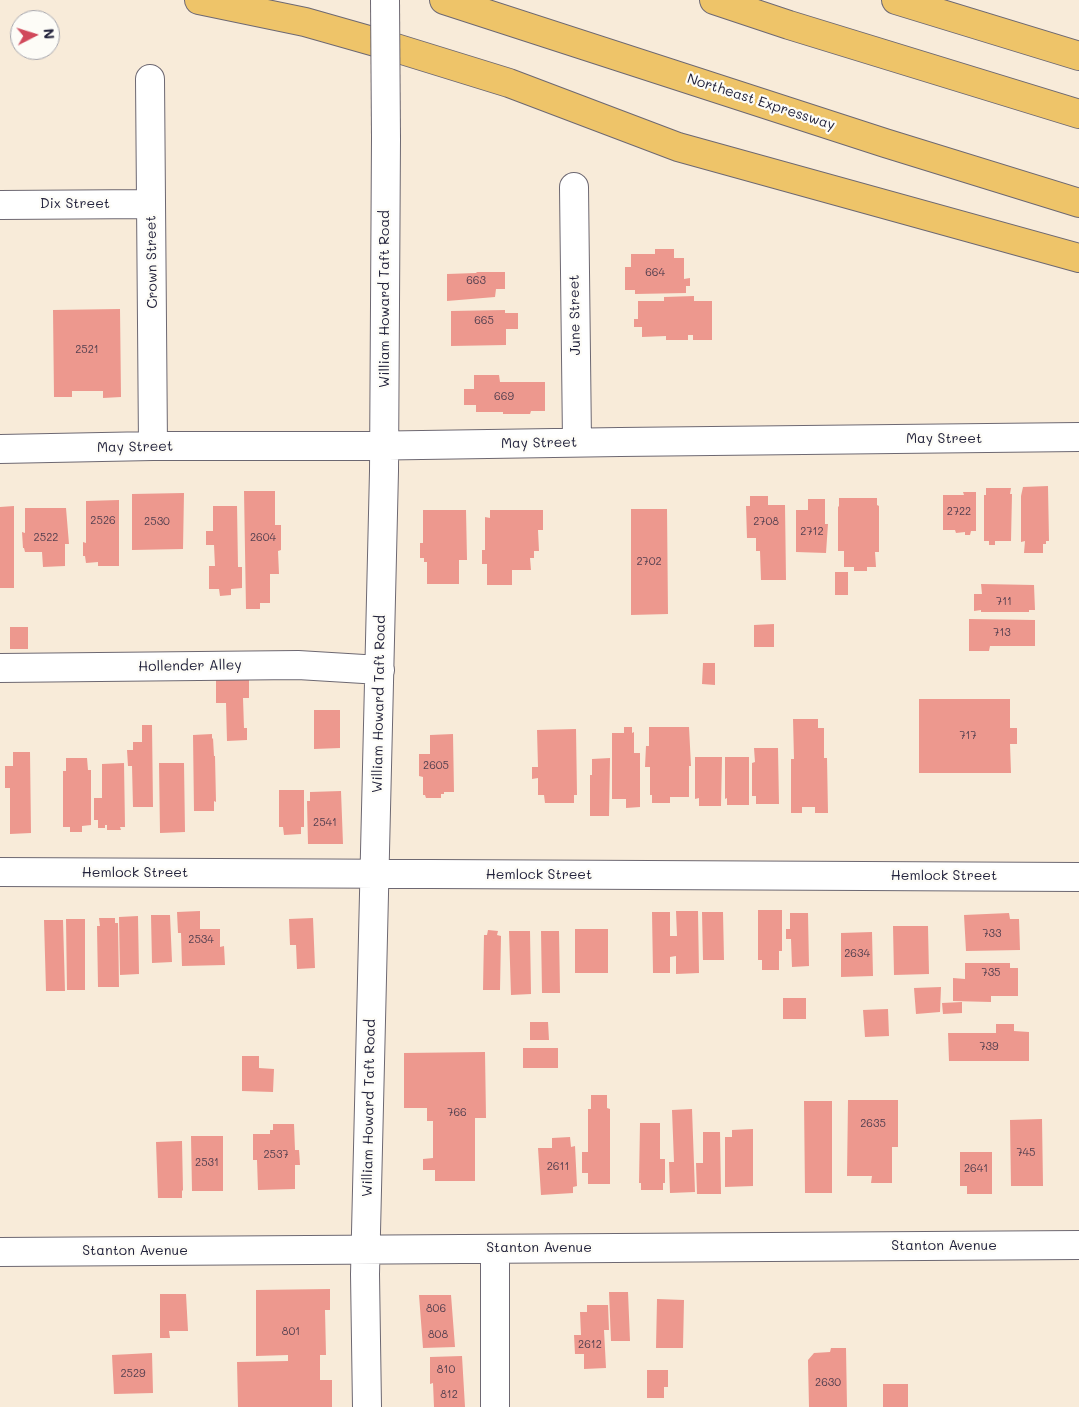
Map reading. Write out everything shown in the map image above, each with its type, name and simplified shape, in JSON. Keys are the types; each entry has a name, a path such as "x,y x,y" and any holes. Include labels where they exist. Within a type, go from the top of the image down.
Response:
{"highway":[{"path":"199,0 305,22 386,45 510,83 678,147 1079,258"},
{"name":"Northeast Expressway","path":"444,0 885,143 1079,203"},
{"path":"714,0 789,25 1079,114"},
{"path":"896,0 1079,56"}],"street":[{"name":"William Howard Taft Road","path":"367,1407 366,1250 385,445 385,0"},
{"name":"Crown Street","path":"150,79 153,446"},
{"name":"June Street","path":"574,187 577,442"},
{"name":"Dix Street","path":"0,205 151,204"},
{"name":"May Street","path":"0,449 1079,437"},
{"name":"Hollender Alley","path":"0,668 298,665 380,670"},
{"name":"Hemlock Street","path":"0,872 1079,877"},
{"name":"Stanton Avenue","path":"0,1252 1079,1245"},
{"path":"495,1249 495,1407"}],"building":[{"path":"655,249 674,249 674,258 684,258 684,279 690,278 690,286 686,286 686,293 635,294 635,290 625,290 625,267 631,267 631,254 655,254"},
{"path":"505,272 505,289 496,289 495,297 447,301 447,274"},
{"path":"694,296 694,301 712,301 712,340 693,340 693,335 688,335 688,340 666,340 666,336 642,337 642,327 634,327 634,319 638,319 638,301 664,301 664,297"},
{"path":"120,309 121,397 103,398 103,391 72,391 72,397 54,397 53,310"},
{"path":"505,310 505,313 518,313 518,329 506,329 506,345 451,346 451,311"},
{"path":"474,375 499,375 500,382 545,382 545,411 531,411 530,414 476,412 476,405 464,405 464,389 474,389"},
{"path":"1048,486 1049,541 1043,544 1043,553 1024,553 1025,541 1021,542 1021,496 1023,487"},
{"path":"986,488 1011,488 1011,541 995,541 995,545 989,545 989,541 984,541 984,495 986,495"},
{"path":"244,491 275,491 275,525 281,525 281,550 278,551 279,574 270,574 270,603 260,603 260,609 246,609"},
{"path":"963,492 976,492 976,531 971,531 970,535 965,535 965,532 956,533 955,530 943,530 943,495 964,495"},
{"path":"184,493 183,549 132,550 132,494"},
{"path":"750,496 768,496 768,505 785,505 786,580 761,580 760,551 756,551 756,538 747,538 746,506 750,506"},
{"path":"839,498 877,498 877,505 879,506 879,552 875,552 876,567 867,567 867,571 854,571 854,567 844,567 844,551 838,551"},
{"path":"808,499 825,499 825,524 828,524 826,553 796,552 796,510 808,510"},
{"path":"119,500 119,566 98,566 98,562 86,563 85,556 83,556 83,542 86,543 86,501"},
{"path":"14,506 14,588 0,588 0,507"},
{"path":"213,506 237,506 238,567 242,567 242,588 231,589 231,595 220,596 219,589 209,589 209,566 215,566 214,545 206,545 206,531 213,531"},
{"path":"25,508 66,508 69,544 65,544 65,566 43,567 42,552 25,552 22,532 25,533"},
{"path":"631,509 667,509 668,614 631,615"},
{"path":"423,510 466,510 467,560 459,560 459,584 427,584 427,562 424,562 424,558 420,558 420,543 423,543"},
{"path":"490,510 543,510 543,530 538,530 539,551 534,551 534,558 530,558 531,570 512,570 512,585 487,585 487,564 482,564 482,550 485,550 485,517 490,518"},
{"path":"835,572 848,572 848,595 835,595"},
{"path":"981,584 1034,585 1035,610 1029,610 1029,612 974,611 974,594 982,594"},
{"path":"969,619 1035,620 1035,646 990,646 989,651 969,651"},
{"path":"774,624 774,647 754,647 754,625"},
{"path":"10,627 28,627 28,649 10,649"},
{"path":"703,663 715,663 715,685 702,684"},
{"path":"249,668 249,698 243,698 244,728 247,728 247,740 227,741 226,703 216,703 216,669"},
{"path":"919,699 1010,699 1010,728 1017,728 1017,744 1010,744 1011,773 919,773"},
{"path":"314,710 340,710 340,748 314,749"},
{"path":"793,719 818,719 818,728 824,728 824,758 827,758 828,813 815,813 815,807 802,807 802,813 791,813 791,759 794,759"},
{"path":"142,725 152,725 153,807 133,807 132,766 128,766 127,750 133,750 133,742 142,742"},
{"path":"624,727 632,727 632,733 634,732 634,753 640,753 640,807 626,808 626,799 612,799 612,733 624,733"},
{"path":"649,727 689,727 691,766 689,766 689,797 670,797 670,803 652,803 652,795 650,795 650,767 645,767 646,746 649,746"},
{"path":"576,729 577,795 574,795 574,803 545,803 544,795 538,795 538,778 532,779 532,767 538,767 537,730"},
{"path":"212,734 215,756 216,802 214,801 214,811 194,811 193,735"},
{"path":"453,734 454,792 444,792 444,794 441,794 441,798 426,798 423,795 423,777 419,776 419,754 430,754 430,735"},
{"path":"754,748 778,748 779,804 756,804 756,796 752,796 752,763 755,762"},
{"path":"13,752 30,752 31,833 10,834 10,788 5,788 5,766 13,766"},
{"path":"695,757 722,757 721,806 699,806 699,798 695,799"},
{"path":"725,757 749,757 749,805 727,805 727,798 725,799"},
{"path":"66,758 87,758 88,770 91,770 91,825 82,826 82,832 70,832 70,827 63,827 63,771 66,771"},
{"path":"610,758 609,816 590,816 592,759"},
{"path":"124,763 125,827 120,827 121,830 107,830 107,825 105,825 105,828 98,828 98,820 94,820 94,798 102,798 102,764"},
{"path":"159,763 184,763 185,832 160,833"},
{"path":"279,790 304,790 304,827 301,827 301,834 284,835 283,827 279,827"},
{"path":"341,791 343,844 308,844 307,801 310,801 310,792"},
{"path":"758,910 782,910 782,951 779,951 779,970 762,970 762,960 758,960"},
{"path":"200,911 200,929 220,929 220,947 224,946 225,965 182,966 181,933 178,933 177,912"},
{"path":"676,911 698,911 699,973 676,974 676,956 670,957 670,973 653,973 652,912 670,912 670,936 677,936"},
{"path":"702,912 723,912 724,960 703,960"},
{"path":"790,913 808,913 809,966 792,967 791,939 786,939 786,929 790,929"},
{"path":"1009,913 1010,919 1019,919 1020,950 966,951 964,915"},
{"path":"151,915 170,915 172,962 152,963"},
{"path":"138,916 139,974 120,975 119,917"},
{"path":"99,918 115,918 115,923 118,923 119,987 98,987 97,926 100,926"},
{"path":"313,918 315,968 297,969 296,945 290,945 289,919"},
{"path":"66,919 85,919 85,990 67,990"},
{"path":"44,920 63,920 65,991 46,991"},
{"path":"893,926 928,926 929,974 894,975"},
{"path":"575,929 608,929 608,973 575,973"},
{"path":"488,930 498,931 497,935 501,936 500,990 483,990 484,935 487,935"},
{"path":"509,931 530,931 531,994 511,995"},
{"path":"541,931 559,931 560,993 542,993"},
{"path":"872,932 873,976 841,977 841,933"},
{"path":"965,963 1010,963 1010,968 1018,968 1018,996 991,996 991,1002 953,1001 953,978 965,979"},
{"path":"941,987 940,1012 916,1014 914,988"},
{"path":"783,998 806,998 806,1019 783,1019"},
{"path":"962,1002 962,1013 943,1014 942,1003"},
{"path":"888,1009 889,1036 865,1037 863,1010"},
{"path":"530,1022 548,1022 549,1040 530,1040"},
{"path":"996,1024 1014,1024 1014,1031 1029,1032 1029,1061 949,1061 948,1033 996,1033"},
{"path":"523,1048 558,1048 558,1068 523,1068"},
{"path":"485,1052 486,1118 475,1118 475,1181 435,1181 435,1170 423,1170 423,1159 433,1158 433,1121 427,1121 427,1108 404,1108 404,1053"},
{"path":"242,1056 259,1056 259,1068 274,1069 273,1092 242,1091"},
{"path":"591,1095 607,1095 607,1108 610,1109 610,1184 588,1184 588,1173 582,1173 582,1152 588,1152 588,1109 591,1109"},
{"path":"848,1100 898,1100 898,1147 892,1147 892,1183 871,1183 872,1176 847,1176"},
{"path":"804,1101 832,1101 832,1193 805,1193"},
{"path":"692,1109 695,1192 670,1193 669,1162 674,1162 672,1110"},
{"path":"1042,1119 1043,1186 1011,1186 1010,1120"},
{"path":"640,1123 660,1123 660,1159 665,1159 665,1183 663,1183 663,1190 641,1190 641,1183 639,1183"},
{"path":"273,1124 294,1124 295,1150 299,1150 300,1165 295,1165 295,1189 258,1190 257,1160 253,1160 253,1134 270,1134 270,1130 273,1130"},
{"path":"753,1129 753,1186 725,1187 725,1137 732,1137 732,1130"},
{"path":"703,1132 720,1132 721,1194 697,1194 696,1163 703,1163"},
{"path":"191,1136 223,1136 223,1191 192,1191"},
{"path":"570,1137 571,1147 575,1146 577,1186 573,1187 573,1193 541,1195 538,1148 552,1148 552,1138"},
{"path":"182,1141 182,1198 158,1198 156,1142"},
{"path":"960,1152 992,1152 992,1194 967,1194 967,1186 960,1186"},
{"path":"330,1289 330,1310 325,1310 326,1355 320,1355 320,1380 332,1380 332,1407 238,1407 237,1362 288,1361 288,1355 256,1356 256,1290"},
{"path":"609,1292 628,1292 630,1341 611,1341"},
{"path":"160,1294 186,1294 188,1331 169,1331 170,1338 160,1338"},
{"path":"419,1295 451,1295 455,1347 423,1348"},
{"path":"657,1299 684,1300 683,1348 656,1348"},
{"path":"587,1305 608,1305 609,1330 604,1330 606,1368 584,1369 584,1354 575,1354 574,1335 581,1335 580,1312 587,1312"},
{"path":"831,1348 846,1348 847,1407 809,1407 808,1360 814,1353 830,1352"},
{"path":"152,1353 153,1393 114,1394 112,1355"},
{"path":"462,1356 465,1407 434,1407 433,1383 430,1384 430,1357"},
{"path":"647,1370 668,1370 668,1387 664,1387 664,1398 647,1398"},
{"path":"883,1384 908,1384 908,1407 883,1407"}]}
